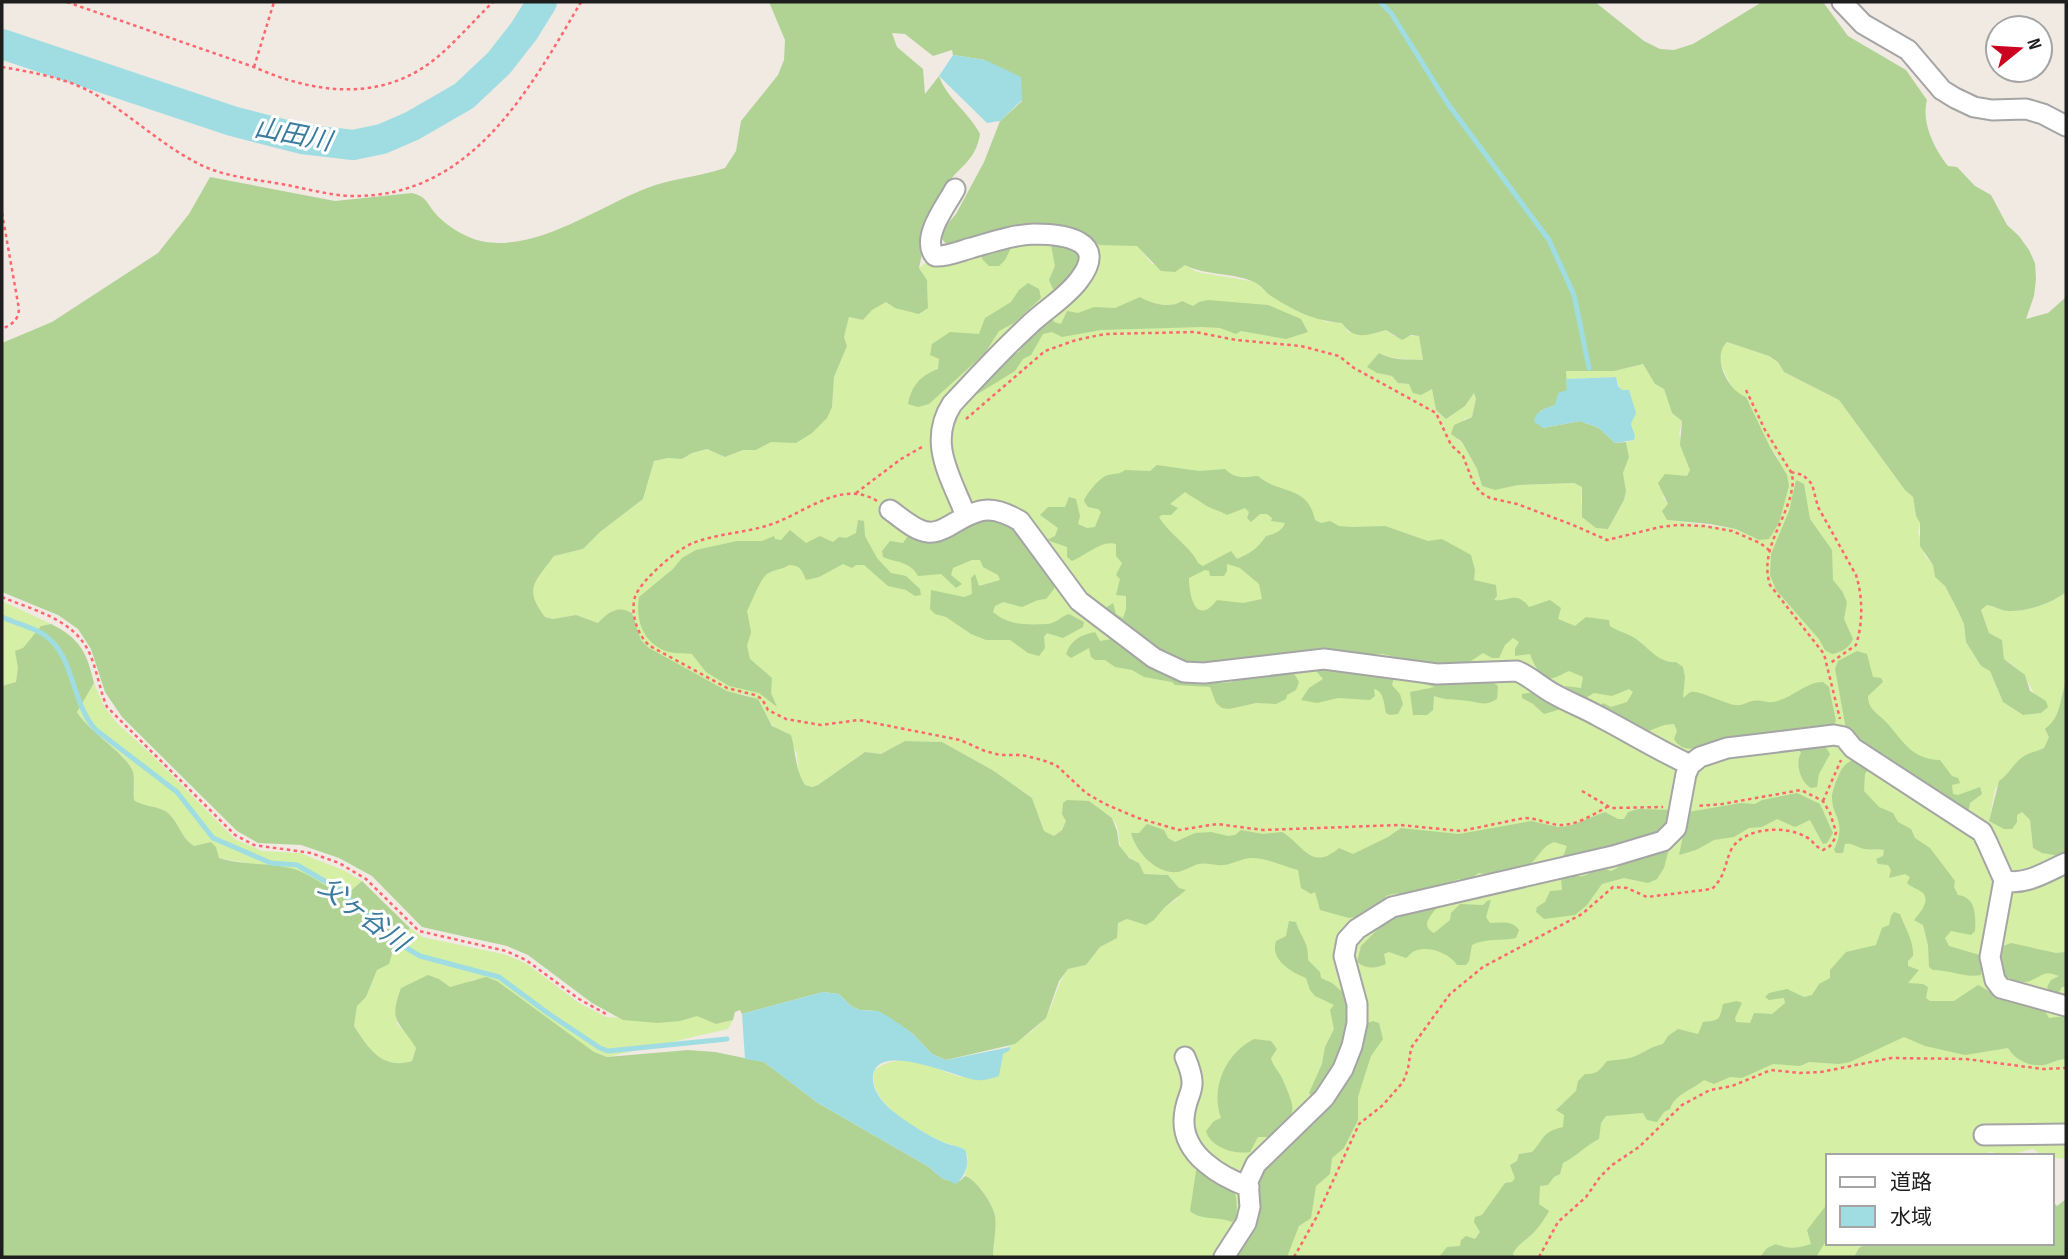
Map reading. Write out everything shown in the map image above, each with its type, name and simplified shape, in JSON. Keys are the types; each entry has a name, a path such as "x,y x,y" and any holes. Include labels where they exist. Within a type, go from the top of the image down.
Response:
{"street":[{"path":"1842,2 1863,24 1908,50 1942,90 1955,98 1974,107 1992,110 2026,109 2066,126"},
{"path":"955,190 934,226 929,242 934,256 1013,236 1035,234 1074,238 1087,248 1088,258 1079,281 1026,328 952,404 944,416 940,436 944,460 966,516"},
{"path":"890,510 922,531 931,533 981,509 996,509 1020,521 1079,601 1120,634 1171,668 1204,673 1324,659 1437,674 1517,671 1552,693 1690,765"},
{"path":"1224,1257 1246,1223 1250,1207 1248,1181 1256,1164 1324,1098 1343,1069 1357,1023 1357,1004 1344,956 1347,940 1357,929 1392,907 1614,856 1663,841 1676,828 1690,765 1700,757 1727,748 1834,734 1843,737 1853,748 1982,832 2004,880 1990,957 1995,980 2001,988 2066,1006"},
{"path":"2004,880 2022,883 2066,863"},
{"path":"1185,1057 1193,1076 1184,1120 1189,1143 1196,1154 1222,1175 1249,1187"},
{"path":"1984,1135 2066,1134"}],"path":[{"path":"67,2 279,78 335,90 366,89 392,83 430,63 493,2"},
{"path":"254,67 274,2"},
{"path":"2,67 48,76 85,89 188,157 216,171 352,196 417,185 436,177 486,140 523,95 581,2"},
{"path":"2,213 19,309 19,316 14,323 2,329"},
{"path":"856,493 901,459 940,436 992,399 1045,351 1076,340 1105,334 1195,332 1236,340 1301,346 1339,356 1403,397 1436,413 1451,445 1463,456 1473,482 1480,492 1490,498 1517,504 1607,540 1660,527 1704,526 1732,531 1760,543 1769,550"},
{"path":"1746,390 1765,430 1791,472 1792,487 1766,562 1770,585 1817,642 1829,664 1843,737 1843,754 1823,801"},
{"path":"1791,472 1803,475 1812,484 1818,507 1860,586 1861,607 1856,645 1829,664"},
{"path":"890,510 872,498 856,493 835,496 769,525 713,536 680,548 639,588 635,598 635,615 642,638 650,646 727,688 755,695 762,699 768,710 786,719 821,725 859,720 960,740 992,753 1042,760 1056,765 1086,793 1138,818 1179,830 1217,824 1263,830 1400,825 1461,831 1524,818 1558,825 1578,822 1607,807 1722,804 1801,790 1823,801 1830,813 1836,832 1830,846 1823,850 1802,835 1772,829 1756,831 1737,843 1731,851 1725,873 1712,889 1647,897 1627,888 1613,887 1574,919 1504,955 1465,980 1450,994 1416,1039 1411,1048 1408,1069 1398,1088 1383,1105 1359,1124 1316,1218 1294,1257"},
{"path":"2,597 68,626 88,650 107,707 235,835 254,845 298,850 339,863 366,879 419,931 506,951 526,960 579,999 606,1014"},
{"path":"1581,791 1607,807"},
{"path":"1539,1257 1558,1222 1586,1197 1612,1165 1639,1147 1682,1105 1710,1090 1732,1086 1762,1072 1776,1069 1800,1073 1821,1072 1891,1058 1975,1059 2043,1069 2066,1068"}],"green space":[{"path":"769,2 1595,2 1644,41 1660,49 1674,50 1693,44 1762,2 1823,2 1848,36 1906,70 1927,100 1927,126 1943,159 1948,166 1957,167 1975,186 1991,195 2007,225 2029,250 2035,263 2036,279 2034,296 2026,319 2048,313 2066,297 2066,592 2054,600 2031,608 2008,611 1987,605 1981,610 1989,633 2002,640 2004,659 2025,675 2030,691 2046,701 2048,707 2041,713 2023,715 2003,702 1990,671 1981,666 1966,642 1964,624 1958,611 1945,586 1935,577 1933,565 1920,546 1920,523 1913,497 1905,490 1839,400 1784,372 1778,362 1769,356 1727,342 1722,348 1721,356 1721,364 1728,381 1739,394 1746,397 1787,475 1789,486 1779,523 1769,539 1759,540 1736,529 1667,520 1662,511 1668,504 1658,483 1665,474 1687,476 1690,470 1680,445 1682,421 1672,413 1664,389 1655,384 1643,364 1614,371 1566,371 1567,390 1555,405 1540,411 1543,428 1580,421 1599,428 1615,443 1626,442 1629,457 1623,473 1626,491 1624,500 1608,529 1596,528 1582,517 1582,487 1574,483 1518,485 1495,490 1482,486 1477,469 1462,442 1451,434 1454,425 1472,417 1476,399 1474,393 1465,406 1446,419 1436,410 1432,389 1421,395 1413,393 1409,384 1398,383 1392,376 1377,373 1367,367 1379,353 1395,358 1423,360 1419,336 1411,335 1402,340 1386,330 1367,335 1356,334 1342,323 1322,320 1297,311 1246,279 1185,265 1175,272 1161,271 1137,246 1100,245 1087,238 1030,227 996,230 947,245 942,239 944,228 956,214 984,162 1000,121 1022,101 985,60 953,55 952,50 933,56 905,34 892,33 897,47 923,69 925,94 939,76 947,92 980,134 975,150 942,192 930,224 919,268 927,280 928,308 919,314 895,308 886,302 872,310 863,320 849,317 844,337 847,346 834,377 832,407 827,418 812,433 796,443 771,442 756,450 743,450 725,457 707,449 682,459 654,461 643,499 600,532 583,549 554,556 534,585 534,599 545,617 553,619 576,615 598,623 614,611 632,613 641,640 649,648 727,691 758,699 772,726 791,735 797,767 805,785 818,785 865,752 881,754 905,741 942,742 994,771 1032,798 1044,831 1054,836 1062,830 1066,821 1062,814 1063,803 1067,800 1089,801 1112,818 1119,845 1129,858 1139,863 1144,874 1168,875 1179,888 1186,890 1146,925 1127,919 1118,923 1117,938 1100,947 1086,965 1068,969 1059,981 1046,1018 1015,1044 946,1060 932,1054 912,1033 878,1011 860,1010 851,1006 839,994 823,992 742,1014 740,1010 735,1012 733,1020 716,1024 697,1016 658,1023 623,1020 592,1003 528,955 507,946 422,927 372,876 339,858 301,845 258,843 237,831 122,717 105,692 91,649 78,629 58,615 2,592 2,343 52,322 158,253 189,214 210,177 335,201 412,193 423,198 439,218 462,234 481,241 502,243 544,235 656,185 725,168 736,151 741,121 778,75 784,60 785,40"},
{"path":"1030,227 1138,246 1152,264 1185,265 1197,272 1256,282 1266,292 1326,322 1342,323 1348,332 1372,334 1386,330 1394,336 1419,336 1423,360 1395,358 1379,353 1377,373 1392,376 1398,383 1409,384 1425,391 1432,388 1436,410 1446,419 1465,406 1474,393 1476,399 1472,417 1464,419 1457,440 1462,442 1477,469 1482,486 1495,489 1518,485 1573,483 1582,486 1581,504 1608,529 1624,500 1626,491 1623,473 1629,457 1626,442 1634,440 1631,424 1633,418 1615,377 1566,379 1566,371 1614,371 1643,364 1655,384 1664,389 1672,413 1682,421 1679,434 1691,470 1688,476 1675,476 1663,497 1668,504 1667,520 1736,529 1759,540 1778,457 1735,392 1722,366 1720,355 1727,342 1769,356 1778,362 1784,372 1839,400 1905,490 1913,497 1925,556 1933,565 1935,577 1945,586 1958,611 1964,624 1966,642 1981,666 1990,671 2003,702 2023,715 2041,713 2035,696 2018,670 2004,659 2002,640 1989,633 1981,610 1987,605 2008,611 2031,608 2054,600 2066,592 2066,682 2060,710 2044,749 2026,755 1995,789 1989,821 2022,812 2030,820 2033,848 2066,857 2066,1156 2063,1159 2054,1157 2054,1154 2040,1154 2033,1149 2011,1154 1990,1151 1986,1154 1826,1154 1826,1245 1864,1245 1854,1257 993,1257 995,1216 983,1193 965,1176 968,1156 960,1147 934,1138 889,1108 874,1083 875,1070 895,1061 906,1061 928,1065 960,1077 1003,1054 1010,1047 1007,1047 1029,1033 1044,1019 1068,969 1086,965 1100,947 1116,938 1118,923 1127,919 1154,920 1165,907 1177,899 1179,888 1168,875 1144,874 1139,863 1130,858 1121,847 1118,830 1112,818 1091,803 1078,801 1062,830 1054,836 1044,831 1032,798 994,771 942,742 905,741 881,754 865,752 818,785 805,785 799,777 797,754 786,732 774,726 755,700 707,682 649,648 641,640 632,612 614,610 598,623 576,615 554,619 545,617 534,599 533,592 537,579 554,556 583,549 600,532 643,499 654,461 682,459 707,449 725,457 743,450 756,450 771,442 780,442 832,407 834,377 847,346 844,337 849,317 863,320 886,301 920,314 928,307 927,280 919,268 947,245 996,230"},
{"path":"1067,244 1080,255 1080,263 1062,289 1053,289 1049,280 1055,266 1051,245"},
{"path":"1012,246 999,266 989,266 982,259 982,252"},
{"path":"1028,283 1039,289 1041,298 1014,323 999,331 985,353 929,404 918,407 908,404 918,382 938,369 939,359 930,355 932,344 950,332 979,334 985,318 1011,302"},
{"path":"1140,297 1167,305 1182,301 1193,306 1208,300 1268,305 1301,319 1308,332 1286,339 1241,331 1236,334 1220,328 1202,327 1101,330 1062,337 1052,332 1043,334 1031,355 1023,359 1015,371 971,398 1004,359 1019,352 1026,339 1051,314 1054,322 1061,324 1067,311 1078,313 1094,307 1115,308"},
{"path":"1157,465 1199,471 1225,469 1237,476 1258,476 1300,496 1311,509 1315,520 1321,523 1330,521 1339,526 1352,527 1385,526 1428,541 1442,539 1471,555 1475,570 1474,580 1496,585 1497,596 1494,600 1516,598 1529,607 1550,600 1561,608 1558,619 1575,626 1586,617 1609,620 1610,626 1636,639 1663,660 1676,662 1683,667 1685,677 1683,698 1694,692 1736,705 1755,701 1773,702 1823,682 1829,687 1836,721 1833,726 1702,748 1686,748 1674,739 1677,731 1674,724 1646,732 1599,708 1603,703 1611,707 1627,702 1633,692 1629,689 1612,696 1594,693 1584,699 1563,692 1565,686 1581,688 1583,677 1569,671 1553,678 1544,677 1530,654 1515,656 1519,642 1513,638 1505,645 1499,658 1483,653 1465,665 1423,664 1383,654 1176,663 1107,613 1107,607 1113,603 1116,614 1123,618 1126,609 1126,596 1116,595 1120,579 1116,575 1122,563 1116,556 1116,544 1104,544 1072,561 1067,557 1067,547 1047,540 1055,536 1058,528 1040,515 1048,507 1065,507 1069,497 1076,499 1080,516 1078,524 1087,528 1095,527 1101,512 1088,507 1084,501 1098,482 1105,476 1125,470 1150,471","holes":["1185,492 1227,515 1245,508 1249,512 1247,518 1251,522 1260,514 1267,514 1272,518 1271,521 1285,523 1280,530 1266,536 1246,555 1237,559 1231,551 1203,566 1159,517 1171,515 1178,508 1170,504","1227,564 1240,568 1259,584 1262,599 1243,603 1217,600 1210,608 1199,610 1192,600 1189,578 1205,570 1209,571 1210,576 1224,576"]},
{"path":"1796,480 1804,484 1810,519 1832,550 1833,580 1847,602 1844,619 1853,639 1845,649 1832,654 1825,650 1819,639 1776,590 1770,575 1771,554 1789,511"},
{"path":"986,516 1017,528 1056,579 1054,589 1046,599 1022,607 1003,602 995,606 993,612 1019,624 1048,624 1069,614 1084,622 1083,627 1063,638 1047,633 1044,637 1045,648 1039,656 1028,653 1010,640 986,640 971,634 930,609 931,590 964,597 972,594 971,578 975,574 979,586 1000,580 998,575 983,567 980,560 972,560 953,568 951,575 962,584 956,588 941,574 918,576 907,565 883,557 882,551 890,541 903,543 907,537 916,536 942,541"},
{"path":"858,520 864,521 865,536 877,558 891,573 906,576 920,589 921,595 915,596 906,590 888,586 864,565 852,568 843,564 819,577 806,580 800,569 793,565 767,574 747,611 751,632 747,646 750,659 772,678 771,693 777,707 759,693 729,686 706,672 692,654 660,649 643,631 638,615 639,597 673,569 682,558 696,550 737,541 762,541 774,536 775,539 781,540 790,530 806,543 820,536 833,542 839,537 846,538 856,533"},
{"path":"2,601 51,624 41,626 23,648 16,682 2,687"},
{"path":"51,624 76,641 85,655 94,683 77,712 130,765 134,775 134,800 166,812 194,846 211,842 216,847 219,858 297,870 334,890 348,893 362,881 410,928 394,947 389,964 377,970 366,997 357,1006 354,1026 377,1056 392,1063 412,1061 416,1048 397,1021 395,1008 401,988 428,975 450,987 486,977 497,981 594,1052 607,1057 688,1050 715,1052 764,1062 818,1103 929,1167 943,1178 960,1181 965,1176 974,1182 994,1211 996,1226 993,1257 2,1257 2,686 16,682 18,668 15,651 23,648 41,626"},
{"path":"1095,632 1100,641 1112,639 1220,683 1232,682 1236,676 1282,670 1295,675 1299,682 1296,690 1276,704 1256,703 1222,708 1216,703 1210,687 1175,685 1172,682 1144,677 1132,670 1115,667 1105,660 1095,660 1091,657 1089,648 1071,658 1066,654 1077,639"},
{"path":"1857,651 1867,654 1873,677 1881,678 1883,682 1868,696 1874,711 1915,753 1940,760 1952,776 1958,778 1960,783 1952,785 1953,794 1958,795 1980,787 1982,794 1970,803 1968,815 1854,739 1846,729 1835,669 1838,661"},
{"path":"1315,665 1395,674 1392,685 1400,694 1403,704 1398,714 1386,713 1382,695 1374,689 1375,696 1370,700 1338,698 1317,703 1301,700 1309,688 1323,679 1316,671"},
{"path":"1410,675 1492,682 1498,686 1497,699 1483,703 1434,696 1433,710 1427,715 1413,715 1410,692 1435,687 1412,681"},
{"path":"2066,682 2066,857 2042,853 2033,848 2030,820 2022,812 2017,815 2017,822 2012,829 2004,829 1989,821 1999,781 2022,758 2044,748 2049,737 2045,729 2057,713"},
{"path":"94,683 104,706 116,722 235,839 262,851 300,853 343,870 362,881 348,893 335,892 319,882 271,867 219,858 216,847 211,842 194,846 166,812 134,800 134,775 130,765 77,712"},
{"path":"1534,692 1558,703 1561,709 1544,714 1522,698 1522,694"},
{"path":"1796,745 1825,746 1830,754 1819,774 1817,787 1811,788 1801,777 1798,762 1801,753"},
{"path":"1861,759 1871,765 1865,774 1864,791 1879,807 1893,813 1898,822 1911,829 1915,838 1930,848 1955,881 1954,887 1958,895 1972,903 1975,931 1971,935 1951,931 1945,938 1949,946 1983,956 1981,975 1963,975 1929,967 1928,945 1923,925 1914,920 1923,908 1925,897 1907,883 1910,877 1905,874 1889,878 1891,870 1888,865 1878,864 1876,859 1883,856 1884,850 1845,844 1843,853 1836,853 1834,850 1839,832 1832,803 1835,784 1844,766"},
{"path":"1797,793 1820,804 1833,833 1827,843 1823,844 1810,820 1795,827 1777,819 1762,827 1749,828 1734,837 1714,840 1696,850 1679,855 1688,812 1741,803 1755,804"},
{"path":"1638,809 1673,810 1667,827 1659,834 1568,859 1563,857 1567,846 1554,842 1529,865 1519,870 1497,874 1479,873 1467,881 1459,879 1411,897 1389,895 1383,904 1360,916 1349,918 1320,910 1315,892 1311,894 1301,888 1298,870 1251,858 1224,865 1195,865 1169,872 1155,866 1142,854 1131,833 1139,833 1147,824 1164,830 1168,838 1175,842 1195,833 1211,832 1228,836 1241,830 1263,834 1282,832 1308,854 1321,857 1339,848 1353,854 1401,828 1459,834 1531,821 1558,827 1569,826 1605,812 1624,819 1628,812"},
{"path":"1670,845 1664,868 1657,879 1648,883 1624,878 1602,884 1587,905 1575,915 1544,919 1536,912 1550,891 1562,890 1561,878 1565,875 1583,876 1599,869 1611,871 1625,858"},
{"path":"1491,900 1486,917 1490,923 1506,923 1516,927 1519,930 1516,938 1488,940 1472,945 1466,965 1457,965 1444,954 1426,949 1414,952 1406,958 1389,952 1384,954 1386,964 1378,967 1367,967 1357,962 1361,946 1392,915 1432,904 1438,906 1427,923 1427,927 1434,933 1450,920 1451,913 1460,904 1483,905"},
{"path":"1894,912 1900,914 1912,945 1913,956 1908,961 1908,966 1919,970 1908,983 1928,987 1926,998 1930,1001 1954,1001 1978,985 2004,999 2036,1006 2049,1018 2066,1016 2066,1059 2033,1065 2019,1059 2008,1048 1965,1055 1925,1046 1904,1037 1850,1062 1809,1062 1800,1066 1773,1064 1742,1078 1730,1077 1714,1084 1704,1080 1680,1096 1657,1122 1647,1120 1643,1113 1606,1116 1601,1123 1599,1139 1563,1163 1560,1174 1548,1185 1540,1186 1539,1204 1549,1211 1537,1229 1515,1250 1514,1257 1439,1257 1447,1247 1460,1246 1461,1240 1466,1236 1475,1239 1480,1232 1474,1222 1475,1217 1482,1215 1505,1183 1512,1182 1515,1178 1510,1165 1517,1161 1519,1154 1532,1152 1547,1134 1563,1127 1564,1115 1556,1110 1576,1091 1578,1081 1585,1074 1596,1072 1607,1061 1630,1058 1663,1044 1668,1036 1678,1029 1698,1034 1703,1022 1718,1018 1723,1004 1737,1001 1742,1003 1735,1018 1736,1022 1750,1023 1754,1013 1772,1014 1785,1003 1784,998 1769,1000 1765,997 1769,993 1787,989 1804,997 1812,995 1819,984 1830,978 1830,970 1846,952 1876,945 1882,928 1889,925"},
{"path":"1289,921 1296,922 1306,944 1308,960 1320,972 1321,978 1332,983 1347,996 1348,1022 1341,1058 1335,1070 1313,1097 1309,1093 1334,1029 1330,1010 1334,1005 1315,996 1306,978 1288,969 1276,954 1276,941 1286,936"},
{"path":"410,928 422,937 507,955 527,964 579,1003 606,1017 680,1021 697,1015 716,1024 733,1020 728,1029 607,1057 594,1052 474,979 464,985 450,987 439,979 428,976 401,988 397,1024 416,1048 412,1061 392,1063 377,1056 354,1026 357,1006 366,997 377,970 393,954 394,947"},
{"path":"2011,943 2056,953 2066,952 2066,987 2062,987 2058,994 2050,992 2047,987 2051,980 2059,976 2050,973 2026,982 2008,981 1999,959 1998,948"},
{"path":"1373,1021 1379,1023 1383,1039 1371,1056 1362,1084 1358,1097 1358,1120 1344,1148 1332,1158 1330,1174 1316,1186 1311,1218 1299,1226 1287,1257 1236,1257 1253,1227 1256,1181 1267,1162 1318,1114 1364,1024"},
{"path":"1254,1039 1271,1041 1277,1049 1271,1058 1287,1090 1292,1111 1286,1122 1270,1137 1258,1137 1250,1152 1237,1152 1224,1149 1212,1141 1206,1131 1214,1121 1221,1118 1218,1107 1219,1084 1228,1062 1244,1045"},
{"path":"1201,1167 1225,1181 1234,1191 1237,1207 1236,1219 1232,1222 1199,1216 1190,1211 1196,1171"},
{"path":"2066,1199 2066,1257 1854,1257 1864,1245 2054,1245 2054,1203 2057,1206"},
{"path":"1826,1206 1826,1241 1816,1257 1760,1257 1767,1248 1776,1244 1794,1248 1811,1244 1807,1230"}],"water":[{"path":"953,55 985,60 1021,77 1022,100 1000,121 987,123 939,76"},
{"path":"1616,377 1622,390 1629,390 1636,413 1631,424 1634,440 1615,443 1599,428 1580,421 1543,428 1534,422 1539,412 1555,405 1558,393 1567,390 1566,379"},
{"path":"823,992 839,994 851,1006 860,1010 878,1011 889,1017 912,1033 932,1054 946,1060 1010,1047 1010,1050 1003,1054 999,1076 986,1080 967,1078 917,1063 900,1061 885,1062 876,1068 873,1081 875,1090 891,1109 932,1137 965,1150 966,1168 956,1184 818,1103 764,1062 745,1059 742,1014"}],"waterway":[{"name":"山田川","path":"2,44 232,121 302,139 353,145 382,139 412,126 464,96 499,63 542,2"},
{"path":"1380,2 1391,13 1448,104 1549,240 1574,295 1589,368"},
{"name":"父ヶ谷川","path":"2,617 43,634 53,643 67,666 82,707 96,730 177,792 213,838 271,863 297,865 340,890 398,943 420,956 499,977 600,1048 608,1051 727,1039"}]}
